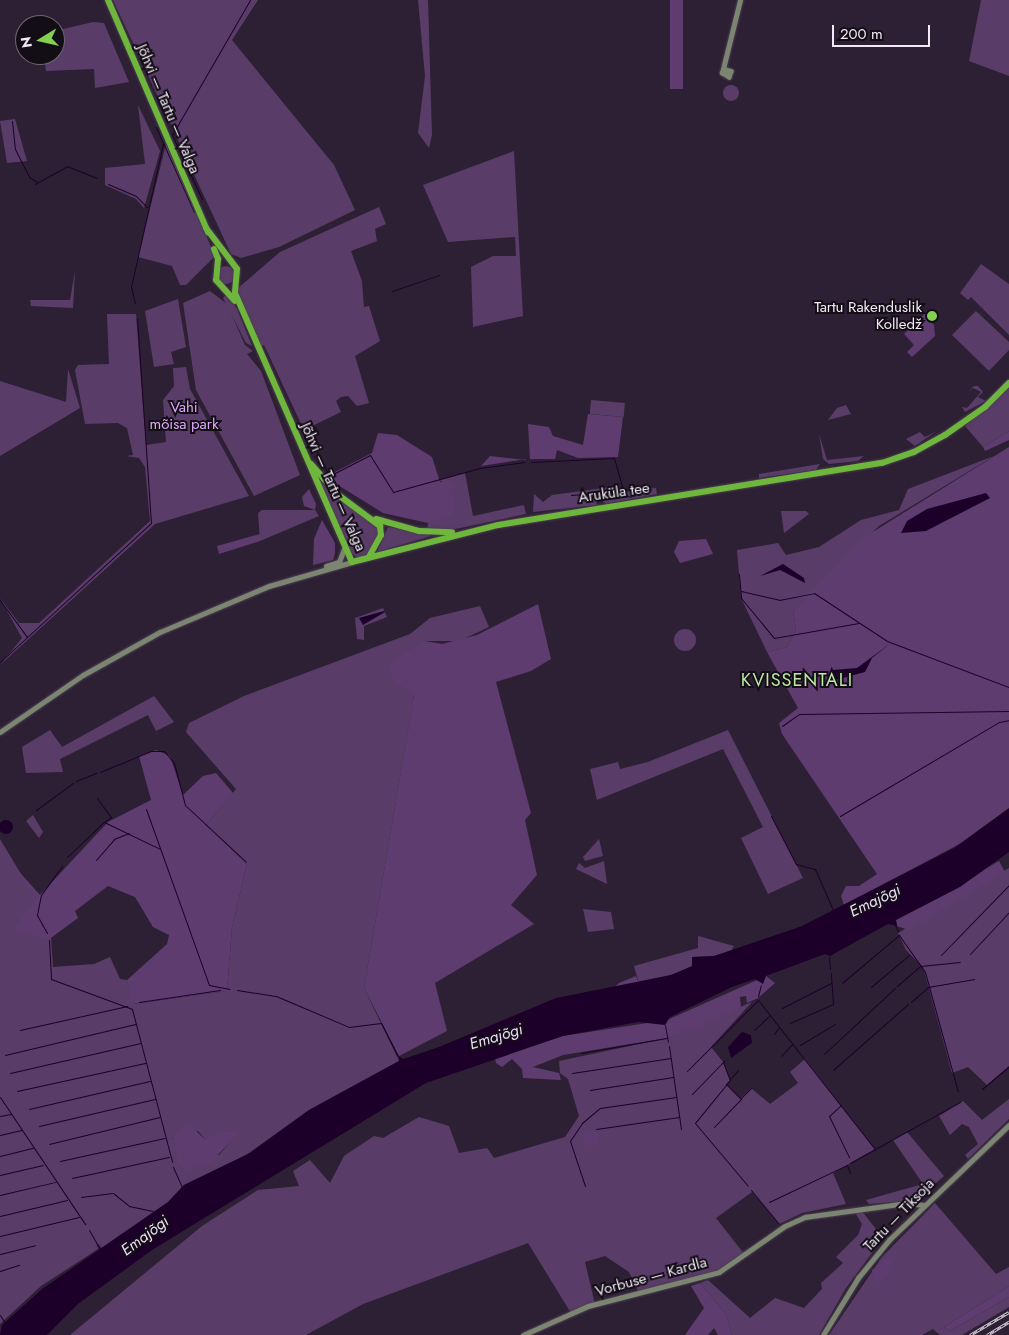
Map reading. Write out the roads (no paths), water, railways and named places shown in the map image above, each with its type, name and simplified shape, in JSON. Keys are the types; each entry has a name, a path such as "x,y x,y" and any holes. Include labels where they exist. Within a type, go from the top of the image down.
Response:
{"highway":[{"name":"Jõhvi — Tartu — Valga","path":"108,0 206,228 218,266 215,277 245,318"},
{"name":"Jõhvi — Tartu — Valga","path":"206,228 229,263 237,269 235,283 245,318 344,549 352,562 478,529 522,520"},
{"path":"218,266 229,263"},
{"path":"223,286 235,283"},
{"name":"Aruküla tee","path":"522,520 860,466 914,452 964,422 1009,383"},
{"path":"298,440 320,477 358,511 380,526 381,535 369,557"},
{"path":"358,511 419,531 478,529"}],"main road":[{"path":"726,69 726,57 740,0"},
{"path":"0,732 83,674 160,632 339,562 344,549"},
{"path":"307,575 352,562"},
{"name":"Tartu — Tiksoja","path":"823,1335 874,1257 924,1205 1009,1125"},
{"name":"Vorbuse — Kardla","path":"524,1335 588,1306 719,1272 785,1226 805,1217 859,1208 924,1205"}],"water":[{"path":"986,493 990,498 926,531 901,533 907,521 927,509"},
{"path":"783,564 804,578 805,583 780,570 760,576"},
{"path":"384,611 363,625 359,618"},
{"path":"891,643 872,658 865,672 832,681 833,670 857,668"},
{"name":"Emajõgi","path":"1009,808 1009,852 960,887 896,920 897,926 888,924 830,956 825,954 766,976 763,984 755,979 732,987 670,1017 665,1025 638,1022 563,1036 426,1083 152,1250 78,1304 47,1335 0,1335 2,1325 42,1289 168,1202 184,1185 250,1153 309,1110 399,1061 399,1056 403,1059 439,1047 556,998 671,975 692,966 692,957 714,956 802,926 954,848"},
{"path":"3,820 9,820 13,827 9,834 3,834 -1,830 -1,824"},
{"path":"742,1032 751,1035 752,1043 731,1058 728,1047"}],"waterway":[{"path":"202,199 172,135 250,0"},
{"path":"12,121 15,149 29,177 37,182"},
{"path":"156,127 194,212"},
{"path":"135,303 131,287 163,144"},
{"path":"35,184 67,166 97,178"},
{"path":"108,184 136,196 147,207"},
{"path":"392,291 439,275"},
{"path":"0,662 151,523 137,318"},
{"path":"315,448 329,476 370,455 393,492 480,468 525,462"},
{"path":"531,462 614,458 624,494 630,497"},
{"path":"833,466 857,463"},
{"path":"571,495 621,491"},
{"path":"739,574 741,598 774,638 859,623"},
{"path":"741,591 779,600 814,593 887,641 1009,687"},
{"path":"0,600 27,637"},
{"path":"782,726 799,714 1009,711"},
{"path":"840,816 999,722 1009,720"},
{"path":"100,772 151,751 164,751 174,763 185,805 246,862"},
{"path":"76,781 96,773"},
{"path":"36,810 73,783"},
{"path":"97,798 111,817 104,822"},
{"path":"146,809 209,985 230,989"},
{"path":"771,816 796,864 815,869 833,910"},
{"path":"67,857 104,822 160,849"},
{"path":"96,860 114,839 129,833"},
{"path":"47,933 37,915 41,895 62,866"},
{"path":"941,955 1009,885"},
{"path":"970,954 1009,912"},
{"path":"895,925 898,931"},
{"path":"842,983 899,935 925,972 958,1092"},
{"path":"49,940 51,979 132,1009 172,1162"},
{"path":"871,987 909,955"},
{"path":"829,957 830,969"},
{"path":"897,986 920,966 960,962"},
{"path":"790,1023 833,1004 831,973"},
{"path":"911,1002 928,987 974,979"},
{"path":"782,1008 831,983"},
{"path":"758,996 761,985"},
{"path":"824,1054 895,988"},
{"path":"139,1002 220,990"},
{"path":"237,990 276,996 349,1027 381,1023 398,1056"},
{"path":"687,1071 758,1000 875,1149"},
{"path":"833,1070 908,1004"},
{"path":"20,1030 127,1006"},
{"path":"754,1030 770,1015"},
{"path":"5,1055 135,1024"},
{"path":"800,1045 835,1024"},
{"path":"665,1025 668,1042"},
{"path":"774,1034 779,1027"},
{"path":"581,1053 667,1038"},
{"path":"10,1073 141,1043"},
{"path":"781,1056 792,1044"},
{"path":"669,1046 681,1129"},
{"path":"572,1073 671,1058"},
{"path":"692,1094 725,1060"},
{"path":"723,1062 730,1080 695,1123 748,1186"},
{"path":"17,1091 145,1063"},
{"path":"982,1089 1009,1066"},
{"path":"730,1079 738,1070"},
{"path":"590,1090 673,1077"},
{"path":"29,1109 150,1081"},
{"path":"714,1127 741,1099 726,1084"},
{"path":"741,1098 751,1088"},
{"path":"0,1097 85,1224"},
{"path":"585,1186 570,1141 582,1123 600,1108 676,1097"},
{"path":"39,1126 155,1099"},
{"path":"850,1163 960,1102"},
{"path":"841,1105 829,1116 849,1157"},
{"path":"0,1116 11,1114"},
{"path":"49,1144 160,1117"},
{"path":"596,1129 679,1117"},
{"path":"0,1135 21,1130"},
{"path":"60,1161 165,1138"},
{"path":"0,1156 33,1148"},
{"path":"72,1178 169,1157"},
{"path":"0,1175 43,1165"},
{"path":"769,1202 847,1165 850,1173"},
{"path":"173,1167 182,1187"},
{"path":"0,1195 55,1182"},
{"path":"751,1190 779,1224"},
{"name":"Emajõgi","path":"81,1197 113,1193 129,1206 152,1211"},
{"path":"0,1216 67,1200"},
{"path":"0,1236 79,1217"},
{"path":"89,1230 100,1249"},
{"path":"0,1254 35,1245"},
{"path":"0,1271 19,1265"},
{"path":"0,1315 5,1323"}],"railway":[{"path":"970,1335 1009,1312"},
{"path":"987,1335 1009,1322"}],"place":[{"name":"Tartu Rakenduslik Kolledž","path":"932,316"}],"district":[{"name":"KVISSENTALI","path":"797,680"}],"park label":[{"name":"Vahi mõisa park","path":"184,416"}]}
